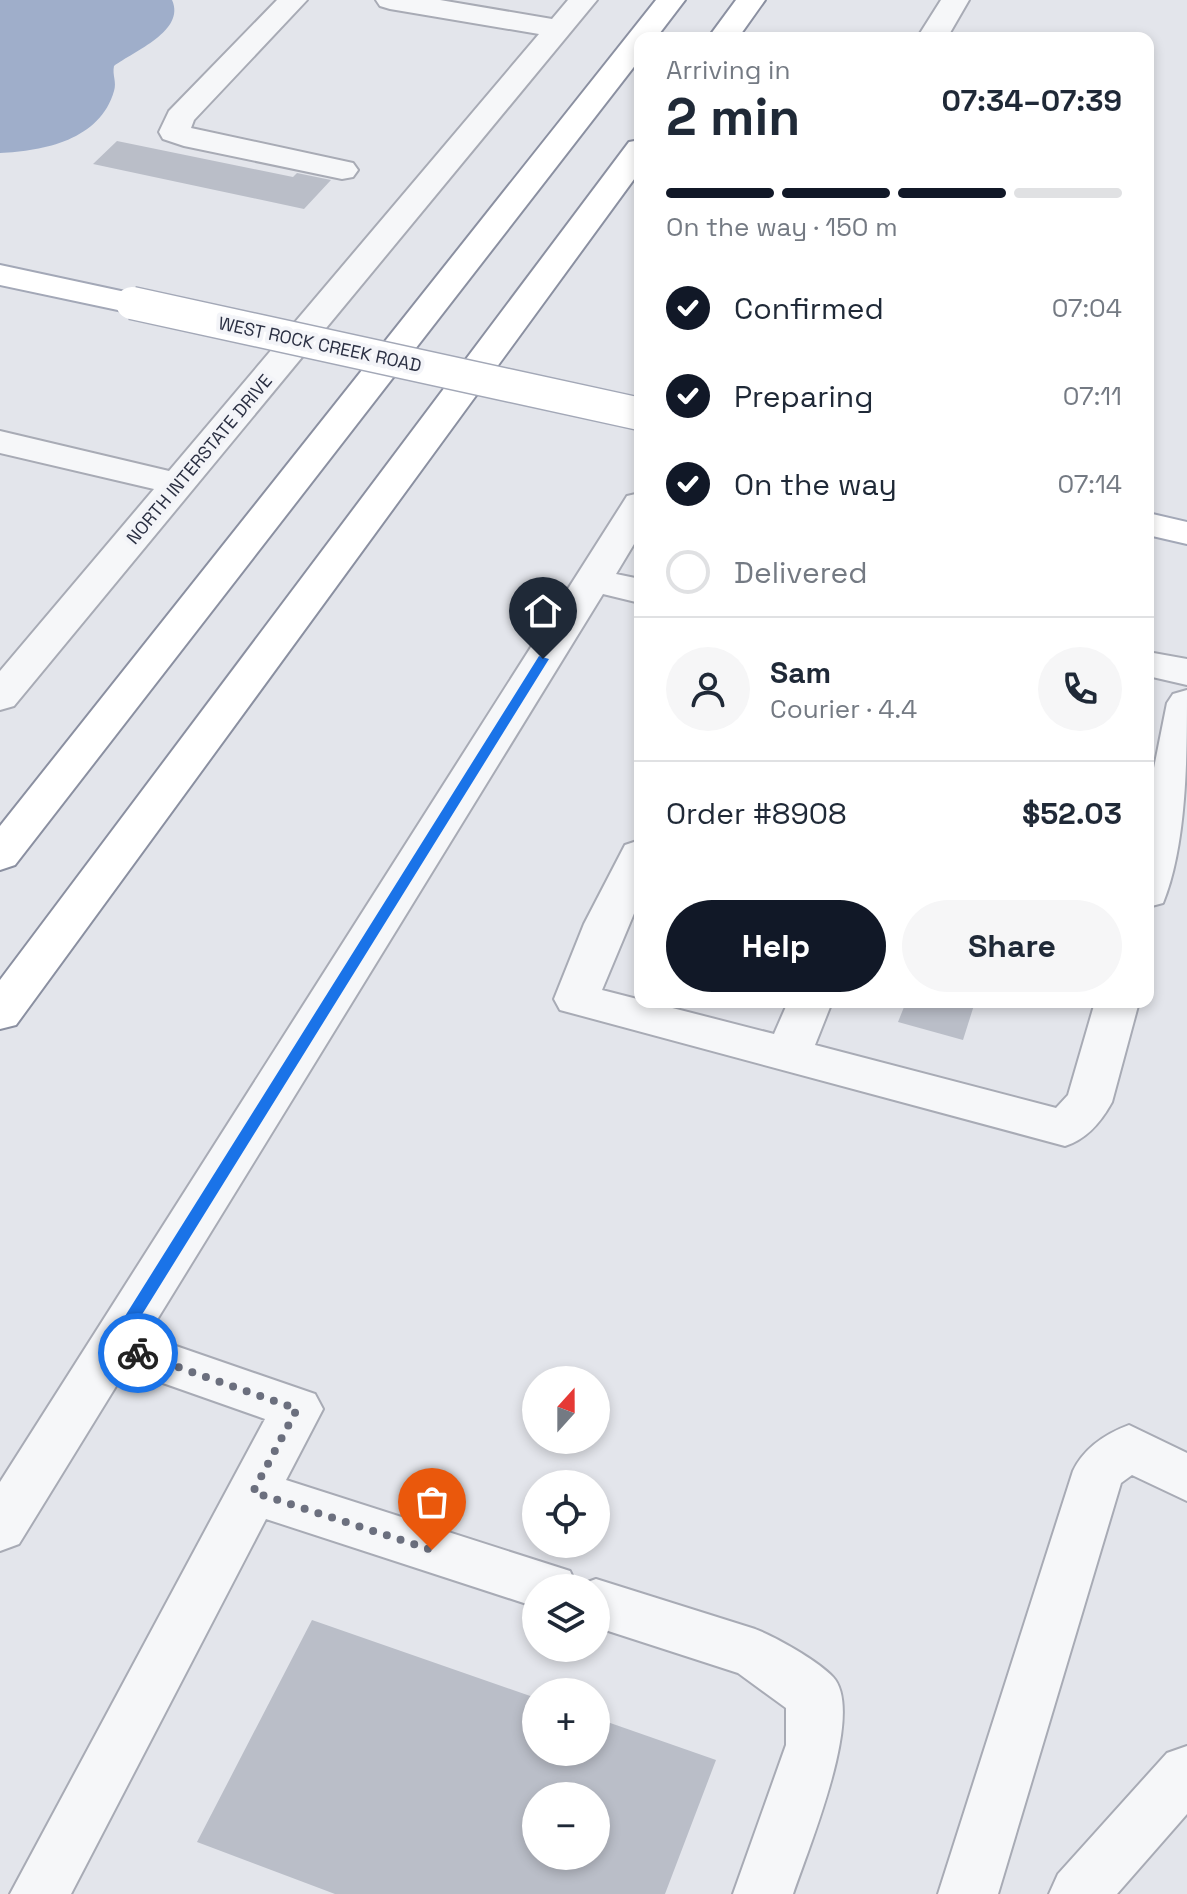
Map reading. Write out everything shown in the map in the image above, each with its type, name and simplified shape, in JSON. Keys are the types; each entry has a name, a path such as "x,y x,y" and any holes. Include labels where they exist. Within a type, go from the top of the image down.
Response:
{"main road":[{"path":"645,32 671,0"},
{"path":"727,32 751,0"},
{"path":"0,855 634,46"},
{"path":"0,1013 634,157"},
{"name":"WEST ROCK CREEK ROAD","path":"0,275 634,413"},
{"path":"1154,525 1187,533"}],"street":[{"path":"293,0 180,117 174,132 201,141 342,170"},
{"path":"390,0 559,29"},
{"name":"NORTH INTERSTATE DRIVE","path":"0,697 583,0"},
{"path":"936,32 955,0"},
{"path":"0,442 178,484"},
{"path":"0,1528 634,514"},
{"path":"592,580 634,590"},
{"path":"1154,665 1187,672"},
{"path":"1154,871 1167,825 1187,703"},
{"path":"634,867 606,924 576,999 634,1007"},
{"path":"638,1008 680,1014 788,1055 1065,1128 1089,1102 1115,1008"},
{"path":"788,1055 808,1008"},
{"path":"40,1894 297,1409 115,1345"},
{"path":"968,1894 1099,1471 1129,1447 1187,1479"},
{"path":"253,1492 522,1579"},
{"path":"610,1607 755,1654 814,1696 814,1745 763,1894"},
{"path":"1079,1894 1187,1772"}],"water":[{"path":"0,0 172,0 174,11 165,31 114,66 114,91 107,108 83,132 52,145 0,153"}],"building":[{"path":"117,141 293,177 297,173 331,180 304,209 93,164"},
{"path":"904,1008 973,1008 963,1040 898,1022"},
{"path":"312,1620 522,1693 522,1766 610,1766 610,1723 716,1760 665,1894 335,1894 197,1842"}],"way so far":[{"path":"138,1353 297,1409 253,1492 432,1550"}],"route":[{"path":"138,1353 115,1345 543,659"}]}
